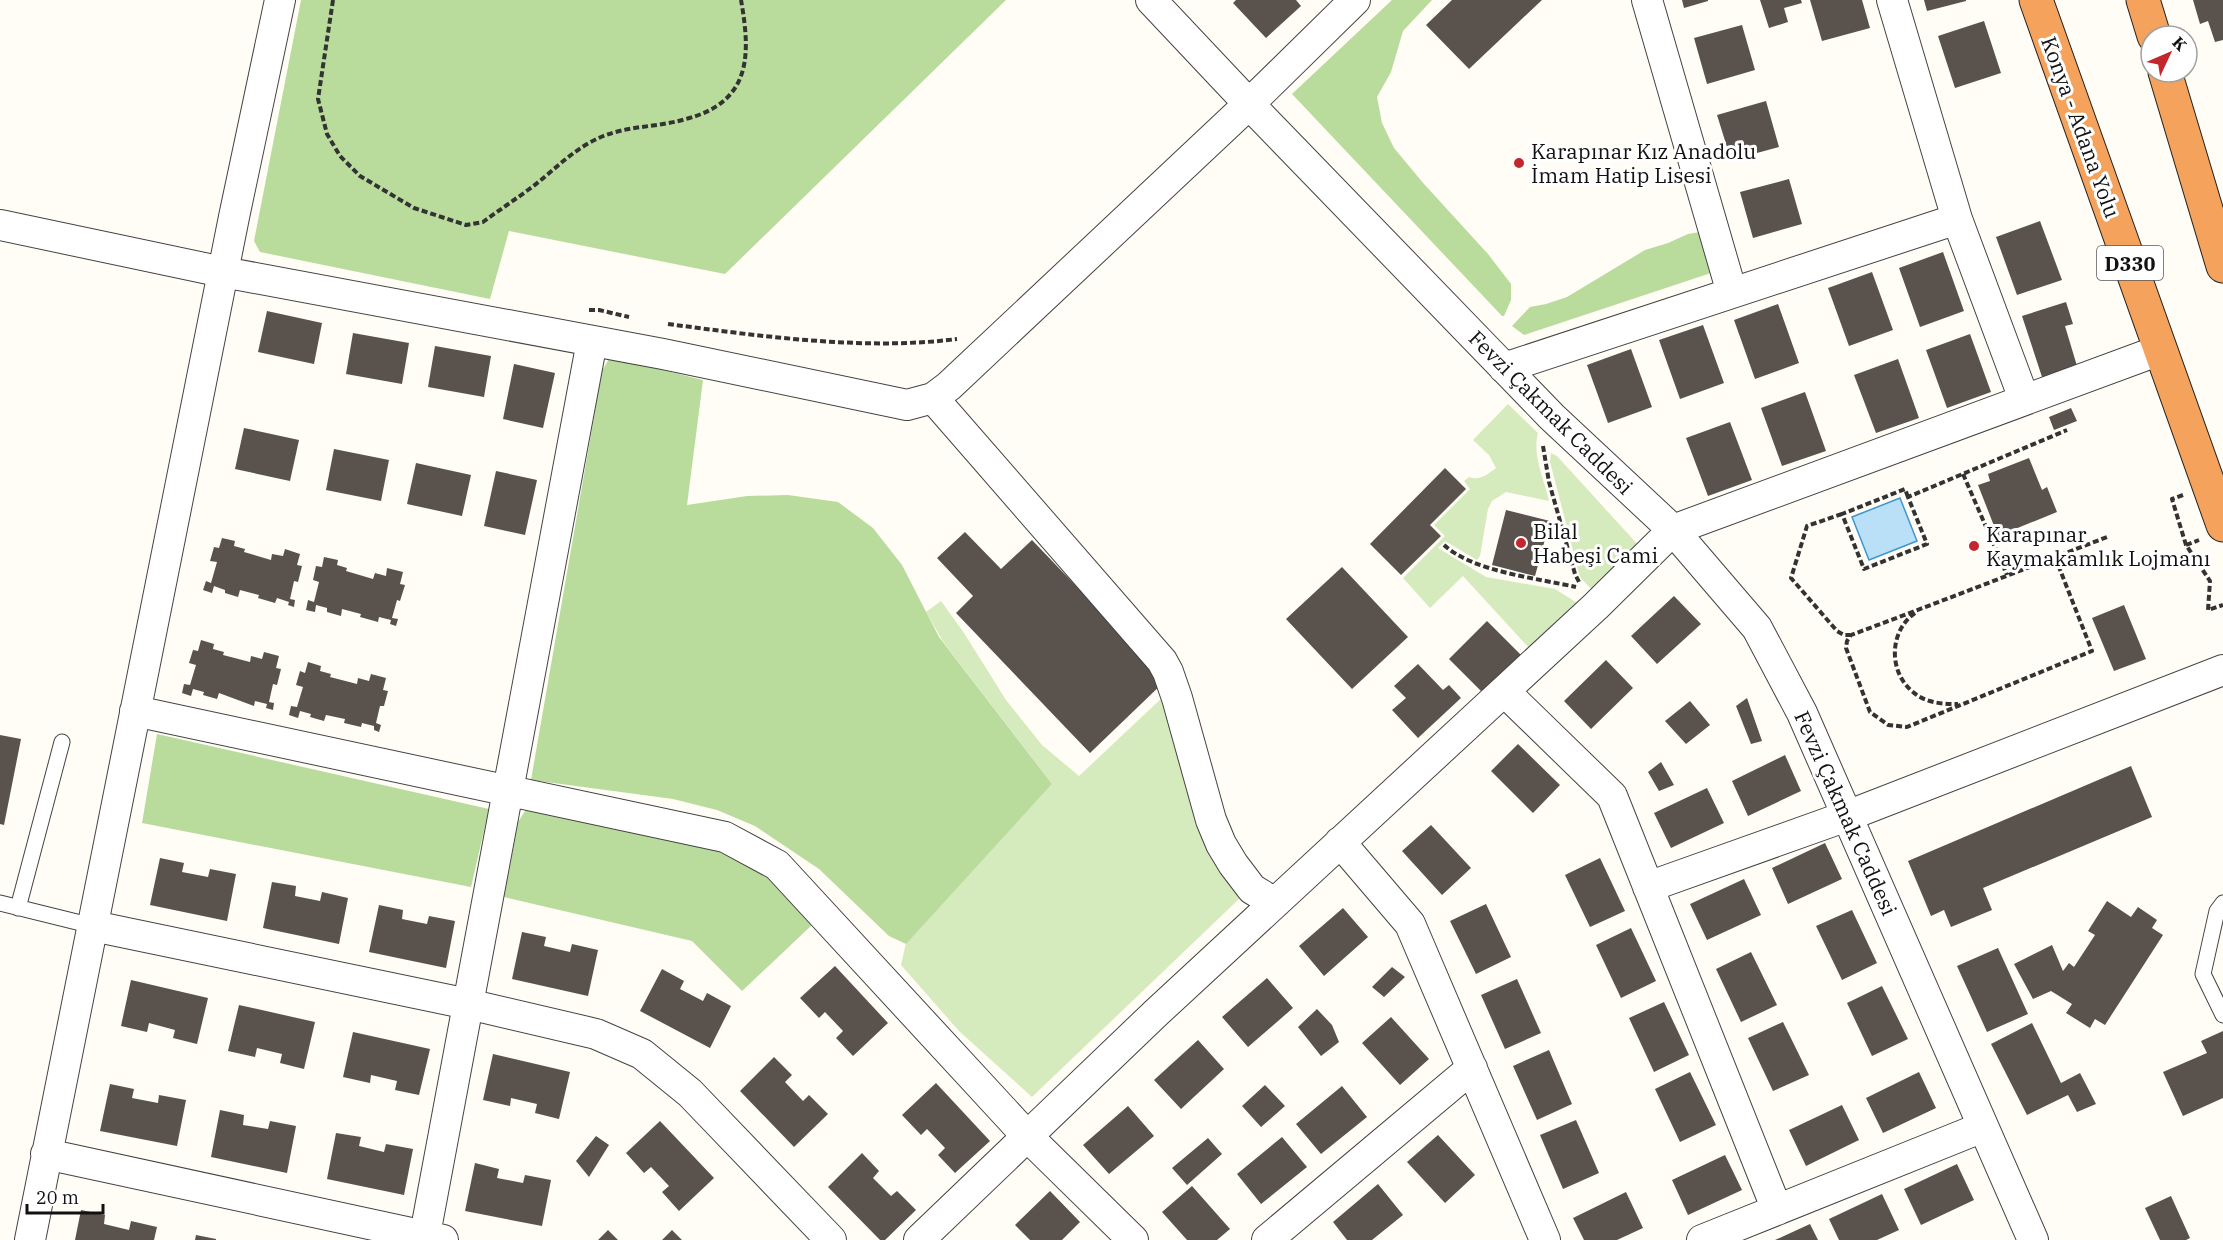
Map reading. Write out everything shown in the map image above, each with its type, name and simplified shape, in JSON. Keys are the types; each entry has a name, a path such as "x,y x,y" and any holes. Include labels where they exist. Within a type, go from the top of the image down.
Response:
{"highway":[{"name":"Konya - Adana Yolu","path":"2036,0 2223,525"},
{"path":"2143,0 2150,24"},
{"path":"2169,84 2223,266"}],"street":[{"path":"30,1240 223,272 280,0"},
{"name":"Fevzi Çakmak Caddesi","path":"1151,0 1552,417 1673,530 1756,628 1803,713 2033,1240"},
{"path":"0,225 223,272 592,341 907,405 933,398 957,378 1249,104 1355,0"},
{"path":"1647,0 1732,293"},
{"path":"1892,0 1957,219 2024,399"},
{"path":"1504,368 1957,219"},
{"path":"46,1154 431,1239 468,1004 592,341"},
{"path":"919,1240 1157,1012 1504,692 1673,530 2160,350"},
{"path":"933,398 1162,661 1177,698 1210,820 1221,844 1252,889 1275,903"},
{"path":"1648,887 1847,816 2223,670"},
{"path":"1504,692 1612,796 1777,1210"},
{"path":"135,711 725,837 777,864 1027,1136 1133,1240"},
{"path":"1340,842 1410,924 1545,1240"},
{"path":"93,926 468,1004 596,1034 642,1054 690,1093 831,1240"},
{"path":"1267,1240 1472,1068"},
{"path":"1702,1240 1983,1127"}],"lane":[{"path":"18,908 62,742"},
{"path":"0,903 93,926"},
{"path":"2223,903 2217,911 2203,974 2223,1015"}],"path":[{"path":"333,0 318,99 327,134 340,156 360,176 414,208 466,225 483,222 590,142 622,129 685,120 709,110 728,97 739,83 745,68 747,41 741,0"},
{"path":"579,310 599,310 640,320"},
{"path":"662,324 741,334 856,343 939,342 961,339"},
{"path":"1444,545 1454,554 1478,566 1582,588 1575,574 1558,513 1543,445 1552,417"},
{"path":"1908,497 2067,430"},
{"path":"1963,474 2007,575"},
{"path":"1842,514 1864,569 1927,544 1905,489 1807,526 1791,578 1837,631 1844,635 1851,635 2108,537"},
{"path":"2172,499 2186,545 2211,581 2208,610 2223,605"},
{"path":"1851,635 1846,645 1847,652 1870,712 1888,725 1907,727 2092,651 2055,557"},
{"path":"1920,609 1908,618 1899,632 1894,648 1896,664 1902,680 1913,693 1927,701 1962,705"}],"green space":[{"path":"301,0 1006,0 725,274 509,231 490,299 260,252 254,241"},
{"path":"1392,0 1432,0 1403,31 1391,72 1377,97 1382,123 1394,148 1488,254 1511,284 1511,300 1504,316 1292,94"},
{"path":"1700,232 1711,273 1524,335 1512,326 1530,307 1567,297 1645,250 1688,234"},
{"path":"610,357 703,380 687,505 747,496 788,495 838,502 873,528 902,565 939,637 1052,784 906,944 889,936 819,869 755,826 717,810 673,799 531,780 602,371"},
{"path":"1508,404 1538,433 1536,450 1549,501 1506,492 1492,501 1488,509 1480,556 1477,560 1445,541 1438,548 1486,577 1555,589 1579,604 1530,649 1463,576 1430,608 1403,578 1445,536 1434,525 1470,489 1464,481 1469,477 1484,476 1496,468 1489,455 1473,440"},
{"path":"1551,453 1557,456 1640,547 1593,591 1580,577 1550,462"},
{"path":"941,601 1006,700 1042,745 1079,776 1164,696 1173,742 1206,848 1226,873 1239,899 1032,1097 959,1031 901,965 906,943 1052,784 944,643 926,612"},
{"path":"157,734 489,809 471,887 142,823"},
{"path":"527,808 720,847 766,875 813,924 742,991 692,941 504,897 518,822"}],"water":[{"path":"1900,498 1917,541 1869,560 1852,517"}],"building":[{"path":"1236,0 1296,0 1301,6 1266,38 1233,3"},
{"path":"1452,0 1542,0 1469,69 1426,25"},
{"path":"1682,0 1708,0 1708,1 1684,8"},
{"path":"1760,0 1801,0 1802,3 1784,8 1788,22 1769,28"},
{"path":"1810,0 1862,0 1870,28 1822,41"},
{"path":"1924,0 1966,0 1966,1 1927,11"},
{"path":"2193,0 2223,0 2223,40 2215,42 2208,21 2200,24"},
{"path":"1984,21 2001,73 1955,88 1938,36"},
{"path":"1742,25 1755,70 1707,84 1694,38"},
{"path":"1766,101 1779,147 1731,160 1717,115"},
{"path":"1789,179 1802,224 1753,238 1740,192"},
{"path":"2040,221 2062,280 2017,295 1996,237"},
{"path":"1943,252 1964,311 1920,327 1899,268"},
{"path":"1872,272 1893,330 1849,346 1828,288"},
{"path":"2066,302 2073,324 2065,326 2077,366 2042,377 2022,316"},
{"path":"1778,304 1799,363 1755,379 1734,320"},
{"path":"267,311 322,323 314,364 258,352"},
{"path":"1703,325 1724,383 1680,399 1659,340"},
{"path":"353,333 409,343 402,384 346,374"},
{"path":"1970,334 1991,392 1947,408 1926,350"},
{"path":"435,346 491,356 484,397 428,387"},
{"path":"1631,349 1652,407 1608,423 1587,365"},
{"path":"1898,359 1919,418 1876,433 1854,375"},
{"path":"514,364 555,373 543,428 503,419"},
{"path":"1805,392 1826,451 1782,466 1761,408"},
{"path":"2071,408 2077,421 2054,430 2049,417"},
{"path":"1730,422 1752,480 1708,496 1686,438"},
{"path":"244,428 299,440 290,481 235,469"},
{"path":"334,449 389,460 381,501 326,490"},
{"name":"Karapınar Kaymakamlık Lojmanı","path":"2029,458 2042,490 2047,487 2057,512 1998,536 1978,485 1990,481 1988,474"},
{"path":"416,463 471,475 462,516 407,504"},
{"path":"1445,468 1466,489 1430,525 1441,536 1401,575 1370,544"},
{"path":"496,471 537,480 525,535 484,526"},
{"name":"Bilal Habeşi Cami","path":"1506,510 1550,521 1535,576 1492,565"},
{"path":"965,532 1001,569 1032,540 1166,680 1090,753 956,613 973,596 937,558"},
{"path":"222,538 235,541 234,546 245,549 244,552 271,560 272,554 283,556 285,549 300,554 297,565 302,566 298,582 294,581 290,599 295,600 294,607 288,605 289,602 277,598 275,603 258,598 259,595 240,590 238,597 214,586 212,593 203,590 206,581 211,583 217,562 210,561 214,547 219,548"},
{"path":"324,557 338,560 337,565 347,568 346,571 373,579 375,573 386,576 387,568 403,572 400,584 405,585 400,601 397,600 392,618 398,619 396,626 390,624 391,620 379,617 378,622 342,609 341,616 327,612 327,608 316,605 315,612 306,610 308,600 314,602 319,582 313,580 316,566 322,567"},
{"path":"1342,567 1408,637 1352,689 1286,619"},
{"path":"1674,596 1701,624 1657,664 1631,636"},
{"path":"2124,605 2146,659 2114,671 2092,618"},
{"path":"1487,621 1522,656 1484,694 1449,659"},
{"path":"201,640 214,644 213,649 224,652 223,655 250,662 251,656 262,659 264,652 279,656 276,668 281,669 277,685 273,684 269,702 274,703 273,710 266,708 267,704 255,701 254,706 219,693 217,699 193,689 191,696 182,693 184,684 190,685 196,665 189,663 193,650 198,651"},
{"path":"1606,660 1633,688 1591,729 1564,701"},
{"path":"308,662 321,666 320,671 331,674 330,677 357,684 358,678 369,681 371,674 386,678 383,690 388,691 384,706 380,706 376,723 381,725 379,732 374,730 374,726 362,723 361,727 344,723 345,719 326,715 324,721 300,711 298,718 289,715 291,706 297,707 303,687 296,685 300,671 305,673"},
{"path":"1418,664 1443,690 1449,685 1461,698 1418,738 1392,710 1406,698 1394,686"},
{"path":"1747,698 1762,741 1751,744 1736,706"},
{"path":"1690,701 1710,725 1686,744 1665,721"},
{"path":"0,735 21,739 4,825 0,824"},
{"path":"1518,744 1560,785 1533,813 1491,771"},
{"path":"1785,755 1801,791 1748,816 1732,781"},
{"path":"1661,762 1674,785 1659,791 1648,772"},
{"path":"2131,766 2152,817 1983,888 1992,910 1951,927 1944,910 1931,916 1908,861"},
{"path":"1707,788 1724,823 1671,848 1654,813"},
{"path":"1431,825 1471,868 1442,895 1402,851"},
{"path":"1825,843 1842,879 1788,904 1772,868"},
{"path":"160,858 184,863 182,872 208,877 210,869 236,874 227,921 150,905"},
{"path":"1600,858 1625,911 1590,927 1565,875"},
{"path":"1744,879 1761,915 1707,940 1690,904"},
{"path":"272,882 296,886 295,896 320,901 322,892 348,898 339,944 263,928"},
{"path":"2107,901 2131,917 2138,907 2157,920 2152,928 2163,935 2105,1025 2095,1019 2090,1028 2066,1013 2072,1004 2051,991 2033,999 2014,964 2052,945 2063,971 2069,963 2074,967 2095,935 2088,931"},
{"path":"1486,904 1511,957 1476,974 1450,921"},
{"path":"379,905 403,910 402,919 427,924 429,916 455,921 446,968 369,952"},
{"path":"1343,908 1368,937 1324,976 1299,946"},
{"path":"1852,910 1877,963 1842,980 1816,926"},
{"path":"1631,928 1656,981 1621,998 1596,945"},
{"path":"522,932 546,937 544,946 570,952 572,944 598,950 588,996 512,979"},
{"path":"1998,948 2028,1014 1987,1032 1957,966"},
{"path":"1751,952 1777,1005 1741,1022 1716,969"},
{"path":"835,966 888,1023 853,1056 836,1038 843,1031 825,1012 819,1018 800,998"},
{"path":"1392,967 1405,977 1384,997 1372,987"},
{"path":"662,969 684,981 680,989 703,1001 707,993 731,1006 710,1048 640,1011"},
{"path":"1267,978 1293,1008 1248,1047 1222,1017"},
{"path":"1517,979 1541,1033 1505,1049 1481,995"},
{"path":"131,980 208,998 197,1044 173,1038 175,1030 149,1023 147,1032 121,1026"},
{"path":"1882,986 1908,1039 1872,1056 1847,1003"},
{"path":"1664,1002 1689,1055 1654,1072 1629,1018"},
{"path":"239,1005 315,1022 304,1069 280,1063 282,1054 257,1048 255,1057 228,1051"},
{"path":"1317,1009 1332,1025 1339,1042 1321,1056 1298,1027"},
{"path":"1391,1017 1429,1059 1400,1085 1362,1043"},
{"path":"1783,1022 1809,1075 1773,1091 1748,1038"},
{"path":"2032,1023 2061,1083 2080,1073 2096,1104 2077,1112 2068,1095 2027,1115 1991,1044"},
{"path":"2223,1031 2223,1098 2183,1116 2163,1072 2207,1053 2201,1041"},
{"path":"353,1032 430,1049 419,1095 395,1090 397,1081 371,1075 370,1083 343,1077"},
{"path":"1198,1040 1224,1069 1181,1109 1154,1080"},
{"path":"1549,1050 1572,1104 1537,1120 1513,1066"},
{"path":"493,1054 570,1072 559,1119 535,1113 537,1104 511,1098 510,1106 483,1100"},
{"path":"774,1057 792,1075 785,1082 803,1101 809,1095 828,1114 794,1147 740,1091"},
{"path":"1690,1072 1716,1125 1680,1142 1655,1089"},
{"path":"1919,1072 1936,1108 1883,1133 1866,1098"},
{"path":"936,1083 990,1141 955,1173 938,1155 945,1148 927,1129 921,1135 902,1115"},
{"path":"110,1084 134,1089 132,1098 158,1103 159,1095 186,1100 177,1146 100,1131"},
{"path":"1265,1085 1285,1106 1261,1127 1242,1106"},
{"path":"1342,1086 1367,1117 1321,1154 1296,1124"},
{"path":"1842,1105 1859,1140 1806,1166 1789,1130"},
{"path":"1128,1106 1154,1136 1109,1174 1083,1145"},
{"path":"220,1110 244,1115 243,1125 268,1129 270,1121 296,1126 287,1173 211,1157"},
{"path":"1576,1120 1599,1173 1563,1189 1540,1135"},
{"path":"660,1121 714,1178 679,1211 662,1192 669,1186 651,1167 644,1173 626,1153"},
{"path":"336,1133 361,1137 359,1146 384,1152 386,1144 413,1149 404,1195 327,1179"},
{"path":"1438,1135 1475,1175 1445,1203 1407,1162"},
{"path":"596,1136 609,1145 589,1177 576,1161"},
{"path":"1282,1137 1307,1167 1261,1204 1237,1174"},
{"path":"1208,1138 1222,1154 1187,1185 1172,1168"},
{"path":"862,1153 879,1171 873,1178 891,1196 897,1191 916,1210 885,1240 880,1240 828,1187"},
{"path":"1725,1155 1742,1190 1688,1215 1672,1180"},
{"path":"475,1163 499,1169 497,1178 523,1183 525,1175 551,1180 542,1226 465,1211"},
{"path":"1957,1164 1974,1200 1921,1225 1904,1189"},
{"path":"1378,1184 1403,1215 1372,1240 1347,1240 1333,1222"},
{"path":"1192,1186 1230,1229 1217,1240 1187,1240 1162,1212"},
{"path":"1050,1191 1080,1222 1062,1240 1030,1240 1015,1225"},
{"path":"1626,1192 1643,1228 1617,1240 1584,1240 1573,1218"},
{"path":"1882,1194 1899,1230 1877,1240 1839,1240 1829,1219"},
{"path":"2171,1196 2190,1238 2186,1240 2160,1240 2145,1208"},
{"path":"81,1210 105,1215 104,1224 129,1230 131,1221 157,1227 154,1240 75,1240"},
{"path":"1810,1224 1818,1240 1775,1240"},
{"path":"608,1230 618,1240 598,1240"},
{"path":"672,1230 682,1240 662,1240"},
{"path":"196,1235 216,1239 216,1240 195,1240"}],"place":[{"name":"Karapınar Kız Anadolu İmam Hatip Lisesi","path":"1519,163"},
{"name":"Bilal Habeşi Cami","path":"1521,543"},
{"name":"Karapınar Kaymakamlık Lojmanı","path":"1974,546"}]}
